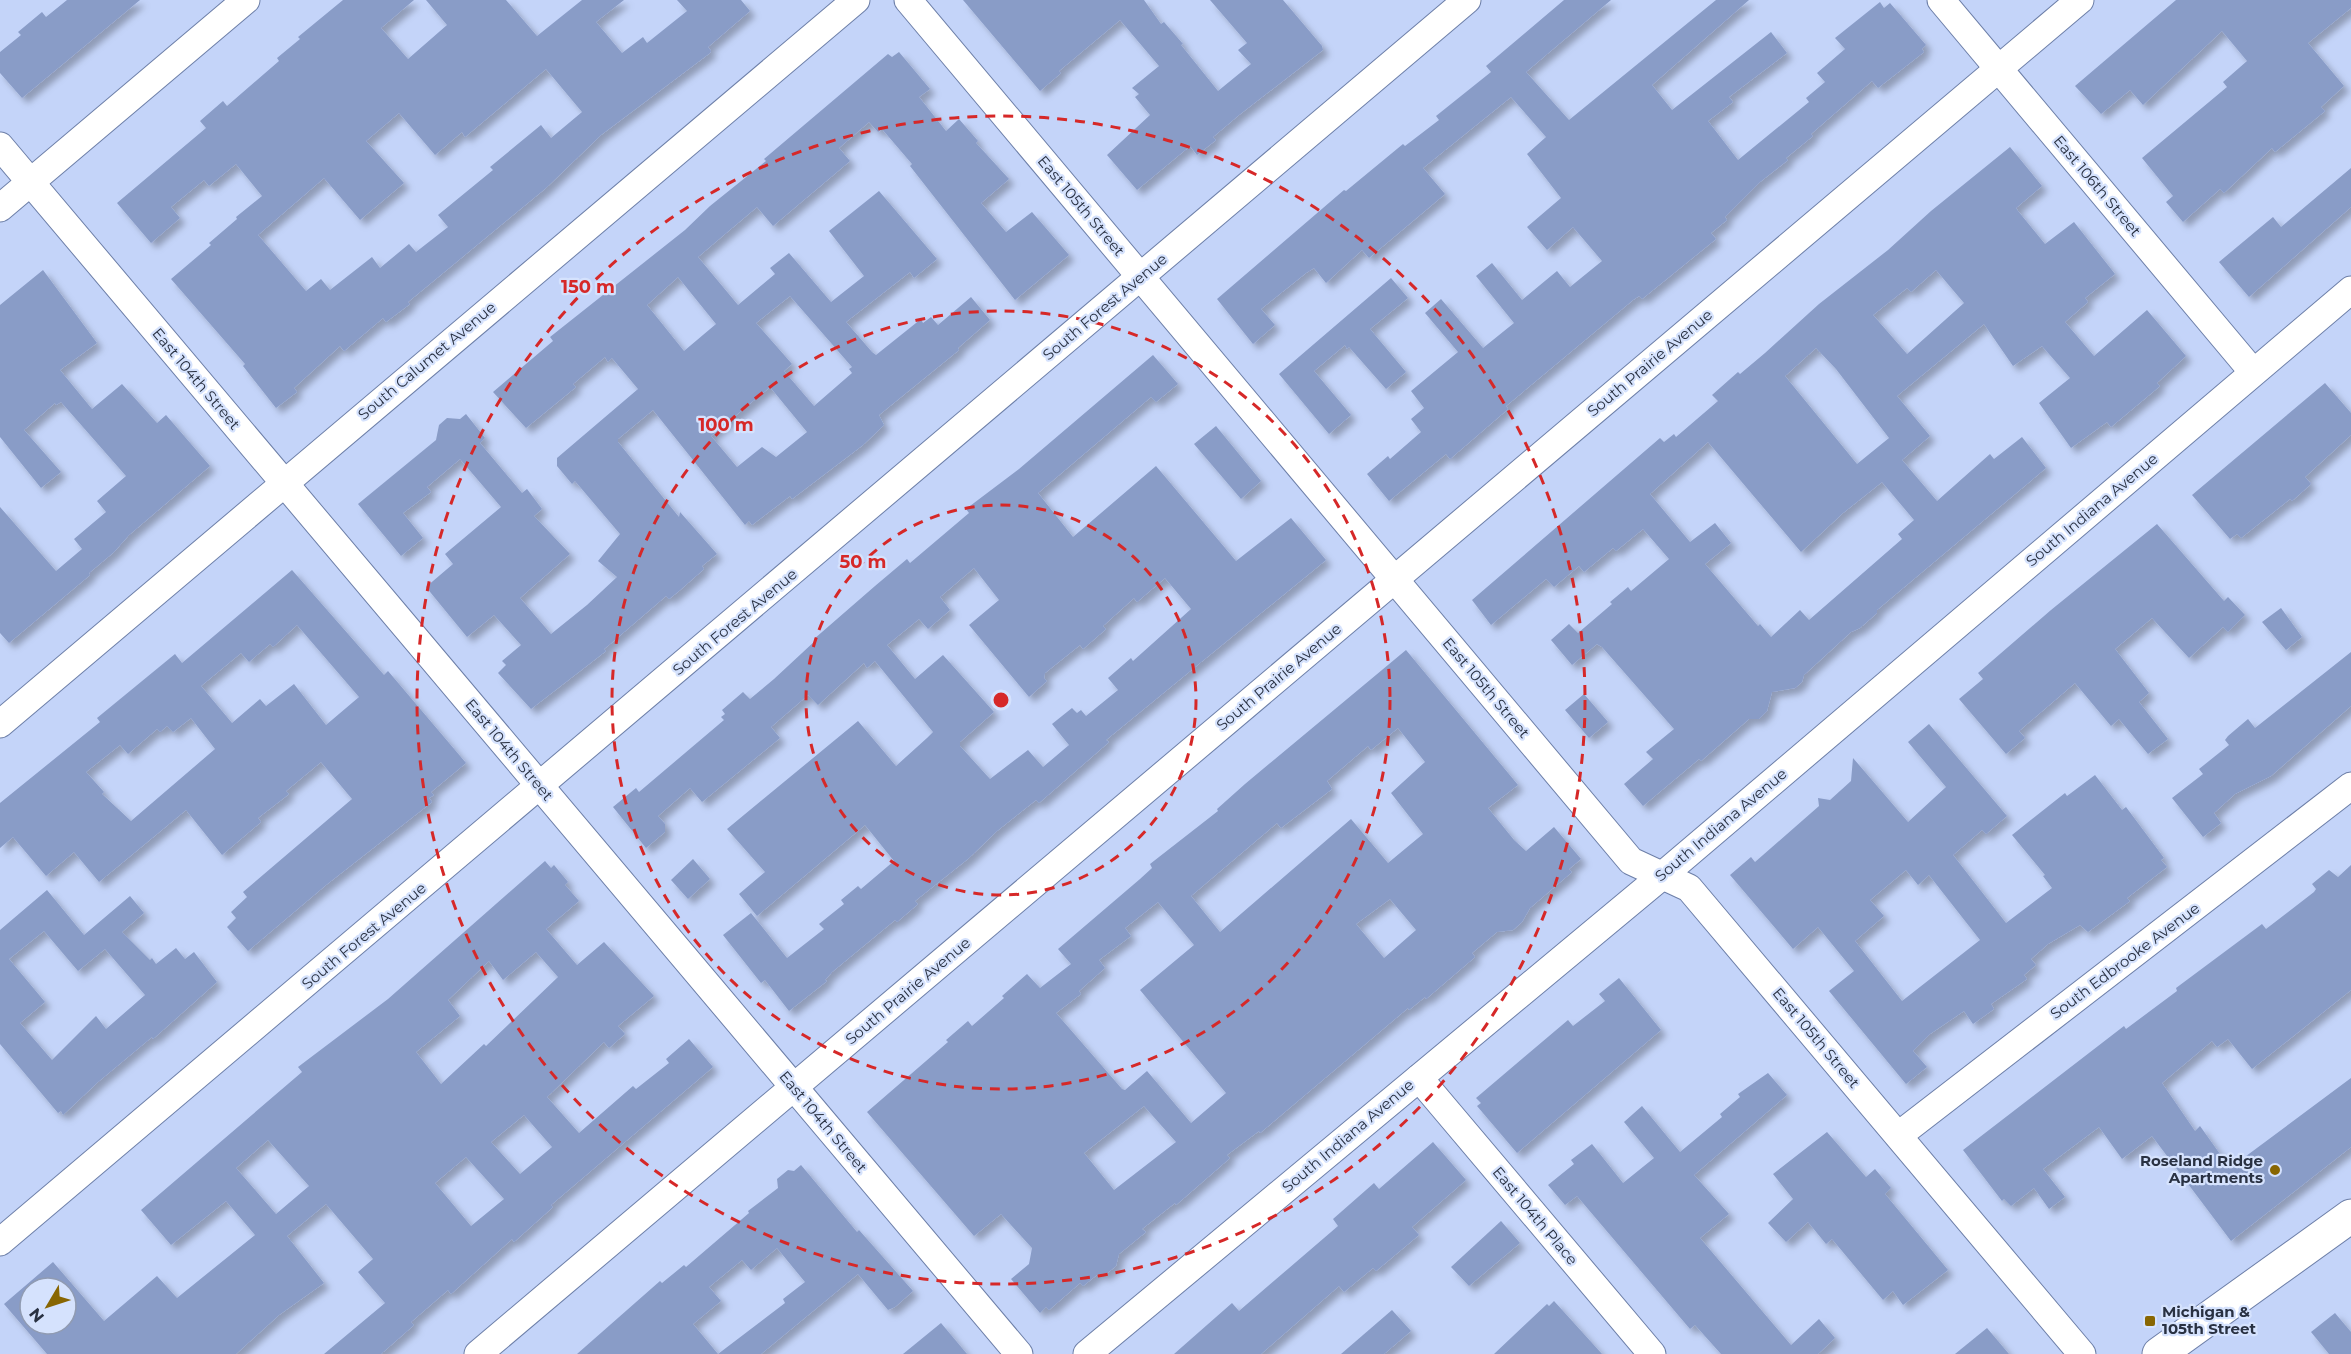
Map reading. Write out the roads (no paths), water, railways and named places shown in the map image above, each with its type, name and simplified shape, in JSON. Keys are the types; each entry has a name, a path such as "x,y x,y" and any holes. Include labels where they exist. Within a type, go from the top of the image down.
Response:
{"main road":[{"path":"2160,1354 2351,1216"}],"street":[{"path":"0,208 246,0"},
{"name":"South Calumet Avenue","path":"0,724 856,0"},
{"name":"East 105th Street","path":"908,0 1631,861 1689,888 2082,1354"},
{"name":"South Forest Avenue","path":"0,1242 1467,0"},
{"name":"East 106th Street","path":"1941,0 2253,372"},
{"name":"South Prairie Avenue","path":"478,1354 2080,0"},
{"name":"East 104th Street","path":"0,146 1019,1354"},
{"name":"South Indiana Avenue","path":"1087,1354 1662,875 2351,290"},
{"name":"South Edbrooke Avenue","path":"1899,1135 2351,786"},
{"name":"East 104th Place","path":"1419,1078 1652,1354"}],"place":[{"name":"Roseland Ridge Apartments","path":"2275,1170"},
{"name":"Michigan & 105th Street","path":"2150,1321"}]}
